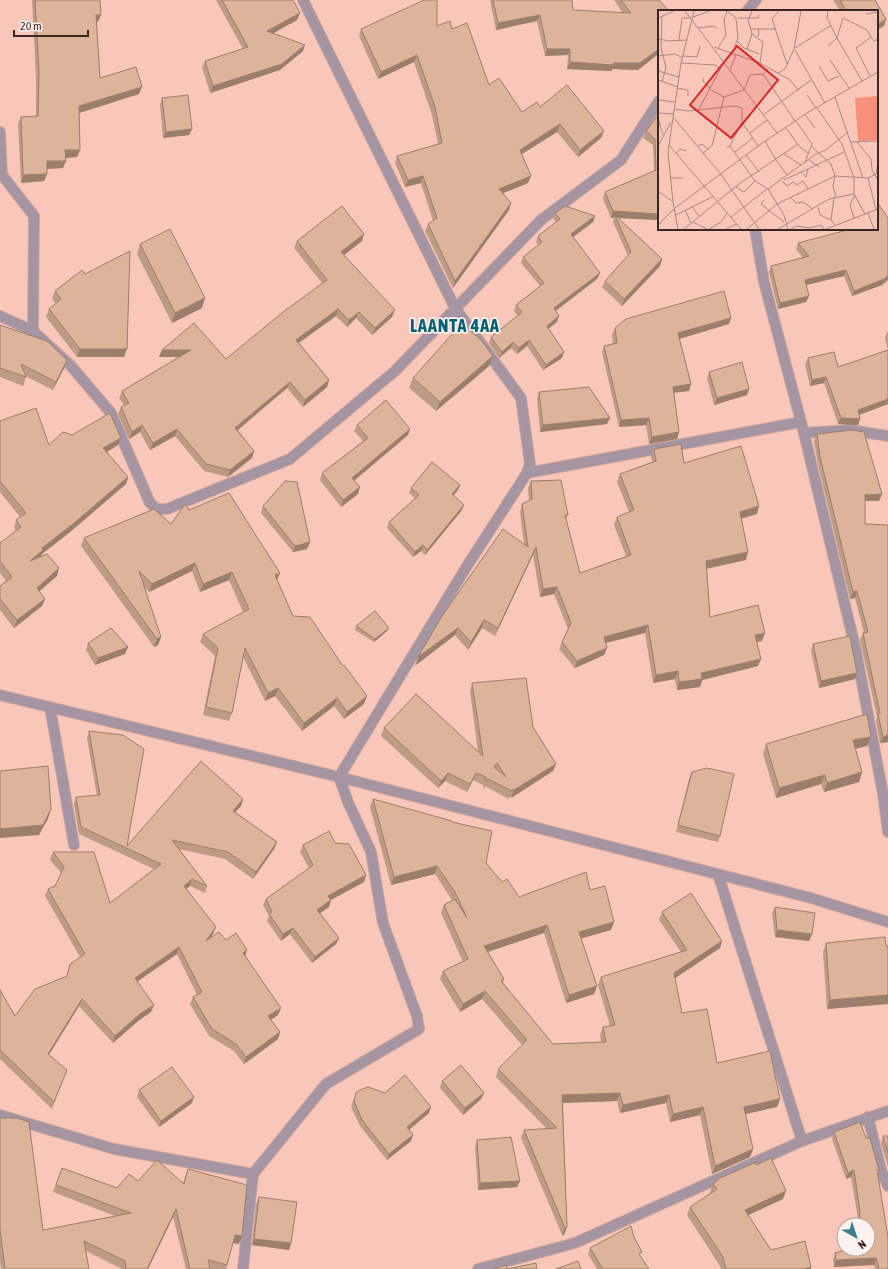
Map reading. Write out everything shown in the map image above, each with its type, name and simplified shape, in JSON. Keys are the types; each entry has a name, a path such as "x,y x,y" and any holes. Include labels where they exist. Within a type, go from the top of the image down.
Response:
{"street":[{"path":"303,0 455,308 521,398 530,464 527,473 467,566 339,777"},
{"path":"748,10 756,0"},
{"path":"0,316 33,331 71,366 111,413 150,503 157,509 167,509 290,459 395,371 541,220 621,160 658,103"},
{"path":"0,132 2,175 34,216 33,331"},
{"path":"755,230 764,282 804,433 856,651 886,794 888,832"},
{"path":"527,473 801,422"},
{"path":"804,433 850,430 888,436"},
{"path":"0,695 339,777 811,898 888,922"},
{"path":"50,707 74,845"},
{"path":"243,1269 253,1174 326,1084 419,1029 416,1016 383,923 371,852 348,802 339,777"},
{"path":"718,874 802,1141"},
{"path":"478,1269 575,1243 802,1141 888,1111"},
{"path":"0,1116 114,1149 253,1174"},
{"path":"868,1117 881,1170 888,1186"}],"building":[{"path":"35,0 100,0 101,15 96,15 100,78 136,67 142,87 79,106 80,150 65,150 66,161 47,161 47,174 23,175 21,117 38,116 39,71"},
{"path":"222,0 293,0 300,13 267,31 305,45 282,64 213,86 205,61 248,47"},
{"path":"424,0 437,0 437,26 450,21 452,29 467,23 489,85 499,78 522,112 537,102 540,107 567,85 604,131 580,150 560,124 520,150 531,176 499,189 511,203 455,281 428,224 437,218 423,176 408,180 397,156 442,143 435,107 417,55 381,72 361,29"},
{"path":"493,0 572,0 573,10 631,13 621,0 659,0 668,10 658,10 658,50 640,63 614,63 614,65 570,62 570,49 547,49 540,15 498,23"},
{"path":"840,0 875,0 886,19 878,24 878,10 845,10"},
{"path":"188,95 192,129 166,132 162,98"},
{"path":"658,115 658,214 613,211 605,192 656,170 655,139 646,131"},
{"path":"878,203 888,218 888,276 854,291 846,270 805,280 809,296 780,303 771,266 809,256 798,243 847,230 878,230"},
{"path":"342,206 364,234 341,252 395,310 375,328 359,312 349,320 338,309 296,340 329,380 305,400 290,382 235,428 254,451 230,470 206,464 177,429 153,443 142,425 132,432 121,407 129,403 122,391 191,350 162,350 194,323 226,359 283,312 327,280 297,241"},
{"path":"565,206 595,216 571,234 600,273 554,308 559,316 547,326 564,352 546,365 529,340 519,348 513,342 502,352 491,337 522,312 516,305 544,283 523,257 542,242 538,236 560,219 555,213"},
{"path":"615,215 662,259 624,299 605,281 631,252"},
{"path":"170,229 205,298 175,313 140,244"},
{"path":"130,251 127,349 80,349 49,309 61,299 55,291 82,270 85,274"},
{"path":"724,291 731,318 678,333 691,384 673,387 679,432 652,437 649,418 621,420 604,346 617,343 615,328 626,319"},
{"path":"462,323 482,341 493,356 440,402 413,378"},
{"path":"0,325 47,341 67,360 56,382 21,364 26,377 0,368"},
{"path":"888,350 888,399 858,410 860,419 841,418 826,377 812,380 808,358 834,352 838,367"},
{"path":"742,362 749,389 717,398 709,372"},
{"path":"589,387 610,418 543,425 539,392"},
{"path":"386,400 410,429 352,478 360,487 343,500 322,473 368,438 357,425"},
{"path":"36,408 49,445 63,432 72,435 110,413 121,438 103,448 128,477 73,524 42,548 43,550 30,561 47,554 59,568 37,588 45,599 17,620 0,599 0,586 12,577 0,561 0,543 21,527 16,520 26,513 0,481 0,421"},
{"path":"852,430 864,432 882,494 865,495 865,524 888,525 888,735 883,737 878,714 880,713 863,633 868,632 857,591 853,592 820,457 817,434"},
{"path":"681,444 684,463 741,446 759,506 740,512 748,552 706,561 710,617 758,605 765,633 755,635 761,659 701,673 702,679 679,682 678,671 656,675 648,625 604,637 607,648 577,661 562,642 571,623 557,587 543,589 536,547 498,628 484,620 471,642 458,628 418,657 442,616 503,529 528,547 522,504 532,499 531,481 561,480 568,515 565,515 580,573 631,555 617,517 634,510 620,474 656,461 654,449"},
{"path":"432,462 460,485 452,494 464,505 427,550 423,545 415,552 389,522 419,495 411,488"},
{"path":"285,481 297,482 310,542 295,546 263,506"},
{"path":"229,493 280,573 275,575 293,616 310,617 343,666 344,665 367,696 347,712 337,698 304,723 278,688 268,693 245,648 232,713 206,707 218,648 203,634 249,609 232,572 203,584 195,563 152,584 139,571 161,637 157,639 84,538 154,509 171,524 185,504 189,510"},
{"path":"375,611 389,628 375,639 356,626"},
{"path":"111,628 128,647 98,658 88,643"},
{"path":"850,636 857,673 821,681 813,644"},
{"path":"526,678 533,727 556,764 512,791 488,779 486,782 486,777 476,773 470,784 448,773 441,781 384,728 416,694 483,756 472,683","holes":["497,763 506,777 494,767"]},
{"path":"867,714 871,737 853,740 862,772 827,783 825,775 779,788 766,744"},
{"path":"89,731 123,735 144,749 127,846 201,761 243,799 233,811 277,842 256,872 228,852 172,840 207,886 192,879 184,886 216,927 206,941 219,932 226,940 236,933 247,950 243,953 281,1008 268,1016 280,1032 246,1057 236,1044 212,1029 193,997 202,992 179,947 135,978 154,1005 140,1014 115,1036 82,999 48,1054 67,1070 54,1102 0,1050 0,990 15,1016 35,989 67,976 70,964 85,954 48,889 55,886 64,867 53,852 94,852 110,903 161,864 81,827 76,797 100,795"},
{"path":"48,766 51,809 43,825 0,829 0,771"},
{"path":"707,768 734,774 720,836 678,825 692,772"},
{"path":"373,799 452,822 492,831 486,863 502,882 507,879 519,897 586,872 590,890 605,886 614,922 579,932 597,986 569,995 547,925 484,946 504,979 501,981 553,1044 606,1042 603,1027 615,1025 601,977 687,950 662,912 691,893 722,941 674,973 682,1013 707,1009 717,1063 770,1051 780,1099 744,1107 753,1149 715,1166 703,1107 673,1114 669,1095 623,1105 620,1093 562,1095 567,1227 565,1228 524,1130 557,1128 498,1069 527,1040 485,991 463,1004 443,971 468,959 444,905 455,899 467,918 455,892 437,866 394,877"},
{"path":"329,831 335,843 349,844 366,875 328,896 331,900 317,910 339,938 315,957 293,928 283,934 269,914 272,912 266,899 313,865 303,845"},
{"path":"775,907 815,913 812,934 777,930"},
{"path":"885,937 886,946 888,946 888,995 830,1000 826,943"},
{"path":"461,1065 484,1093 465,1108 442,1081"},
{"path":"172,1067 194,1097 161,1121 139,1090"},
{"path":"405,1075 431,1107 407,1127 413,1135 389,1154 362,1120 354,1101 356,1093 360,1090 368,1087 385,1093"},
{"path":"0,1118 17,1118 29,1122 43,1230 131,1213 56,1185 62,1168 117,1188 129,1174 138,1181 157,1160 184,1184 188,1169 247,1185 242,1236 235,1235 227,1265 208,1260 210,1269 190,1269 176,1209 147,1269 126,1269 125,1261 84,1241 89,1269 5,1269 0,1229"},
{"path":"860,1122 866,1138 870,1138 879,1170 877,1170 888,1237 888,1269 879,1269 876,1258 836,1260 835,1253 836,1253 836,1257 876,1257 876,1217 860,1217 854,1170 848,1173 834,1132"},
{"path":"883,1136 888,1136 888,1153"},
{"path":"511,1137 520,1181 480,1183 477,1140"},
{"path":"771,1158 786,1191 745,1210 771,1250 805,1241 811,1267 803,1269 726,1269 723,1257 690,1207 717,1189 713,1184 718,1179 756,1162 756,1165"},
{"path":"259,1197 297,1202 291,1243 254,1239"},
{"path":"631,1226 634,1237 642,1252 639,1254 649,1269 603,1269 590,1248"},
{"path":"578,1261 581,1269 556,1269"},
{"path":"536,1263 537,1269 507,1269"},
{"path":"506,1265 507,1269 493,1269"}],"district":[{"name":"LAANTA 4AA","path":"455,326"}]}
